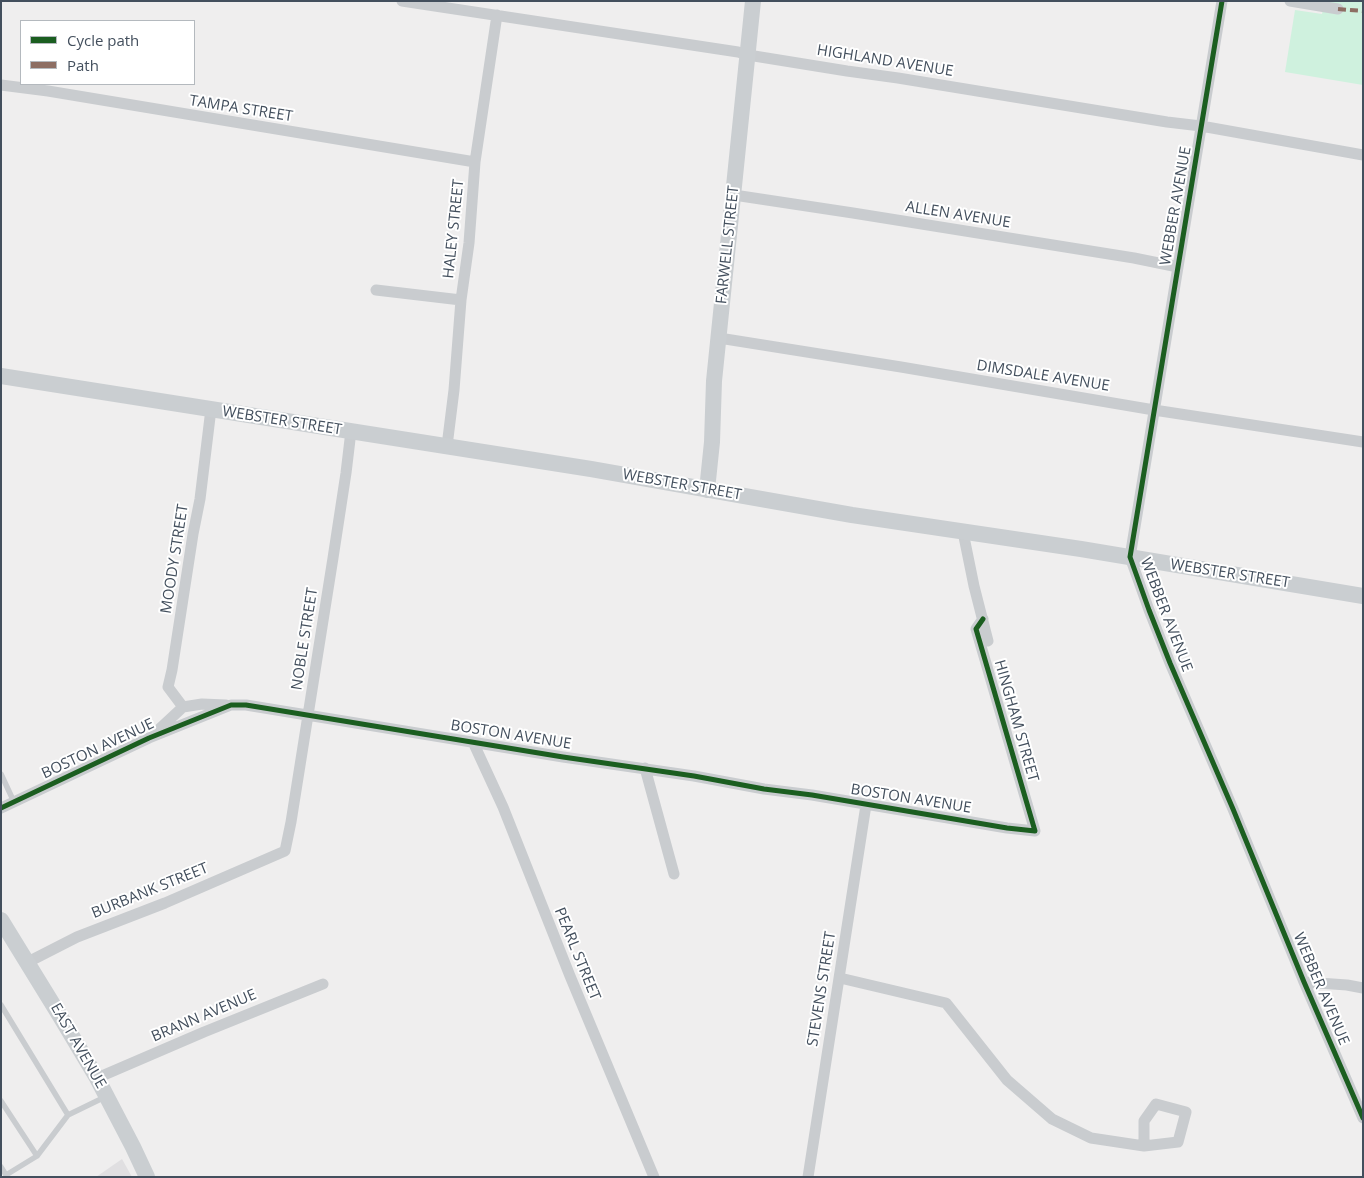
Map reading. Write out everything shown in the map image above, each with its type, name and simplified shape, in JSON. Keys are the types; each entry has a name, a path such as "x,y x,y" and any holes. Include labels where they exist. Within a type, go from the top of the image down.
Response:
{"main road":[{"name":"FARWELL STREET","path":"707,490 712,442 714,381 753,1"},
{"name":"WEBSTER STREET","path":"1,376 591,469 852,515 1081,549 1363,596"},
{"name":"EAST AVENUE","path":"1,920 97,1078 147,1177"}],"street":[{"name":"HIGHLAND AVENUE","path":"402,1 738,52 1201,126 1363,155"},
{"name":"WEBBER AVENUE","path":"1222,1 1130,557 1170,663 1363,1118"},
{"path":"1290,1 1338,9"},
{"name":"HALEY STREET","path":"447,446 469,243 475,162 498,15"},
{"name":"TAMPA STREET","path":"1,85 48,91 475,162"},
{"name":"ALLEN AVENUE","path":"734,195 1134,258 1178,267"},
{"path":"376,290 462,300"},
{"name":"DIMSDALE AVENUE","path":"719,338 900,366 1154,410 1363,442"},
{"name":"MOODY STREET","path":"183,706 168,687 200,500 211,410"},
{"name":"NOBLE STREET","path":"285,851 334,558 351,431"},
{"path":"963,532 988,641"},
{"name":"HINGHAM STREET","path":"983,620 976,629 1035,831"},
{"name":"BOSTON AVENUE","path":"150,738 183,706 202,704 246,705 1035,831"},
{"name":"BOSTON AVENUE","path":"1,808 150,738 230,706"},
{"name":"PEARL STREET","path":"473,742 502,807 654,1177"},
{"path":"645,768 674,874"},
{"name":"STEVENS STREET","path":"808,1177 866,805"},
{"name":"BURBANK STREET","path":"28,962 77,937 164,903 285,851"},
{"path":"840,978 946,1002 1007,1080 1052,1119 1091,1138 1144,1146 1178,1142 1186,1112 1156,1104 1144,1121 1144,1146"},
{"path":"1304,982 1363,988"},
{"name":"BRANN AVENUE","path":"97,1078 323,984"}],"lane":[{"path":"1,774 14,802"},
{"path":"1,1005 68,1115"},
{"path":"1,1167 6,1175 37,1156 68,1115 106,1096"},
{"path":"1,1101 37,1156"}],"shaded area":[{"path":"122,1159 132,1177 96,1177"}],"green space":[{"path":"1324,1 1363,1 1363,85 1285,72 1295,10 1322,14"}],"marked path":[{"path":"1338,9 1363,11"}],"cycle path":[{"path":"1222,1 1130,557 1170,663 1363,1118"},
{"path":"1,808 149,738 231,705 246,705 1035,831 976,629 983,619"}]}
